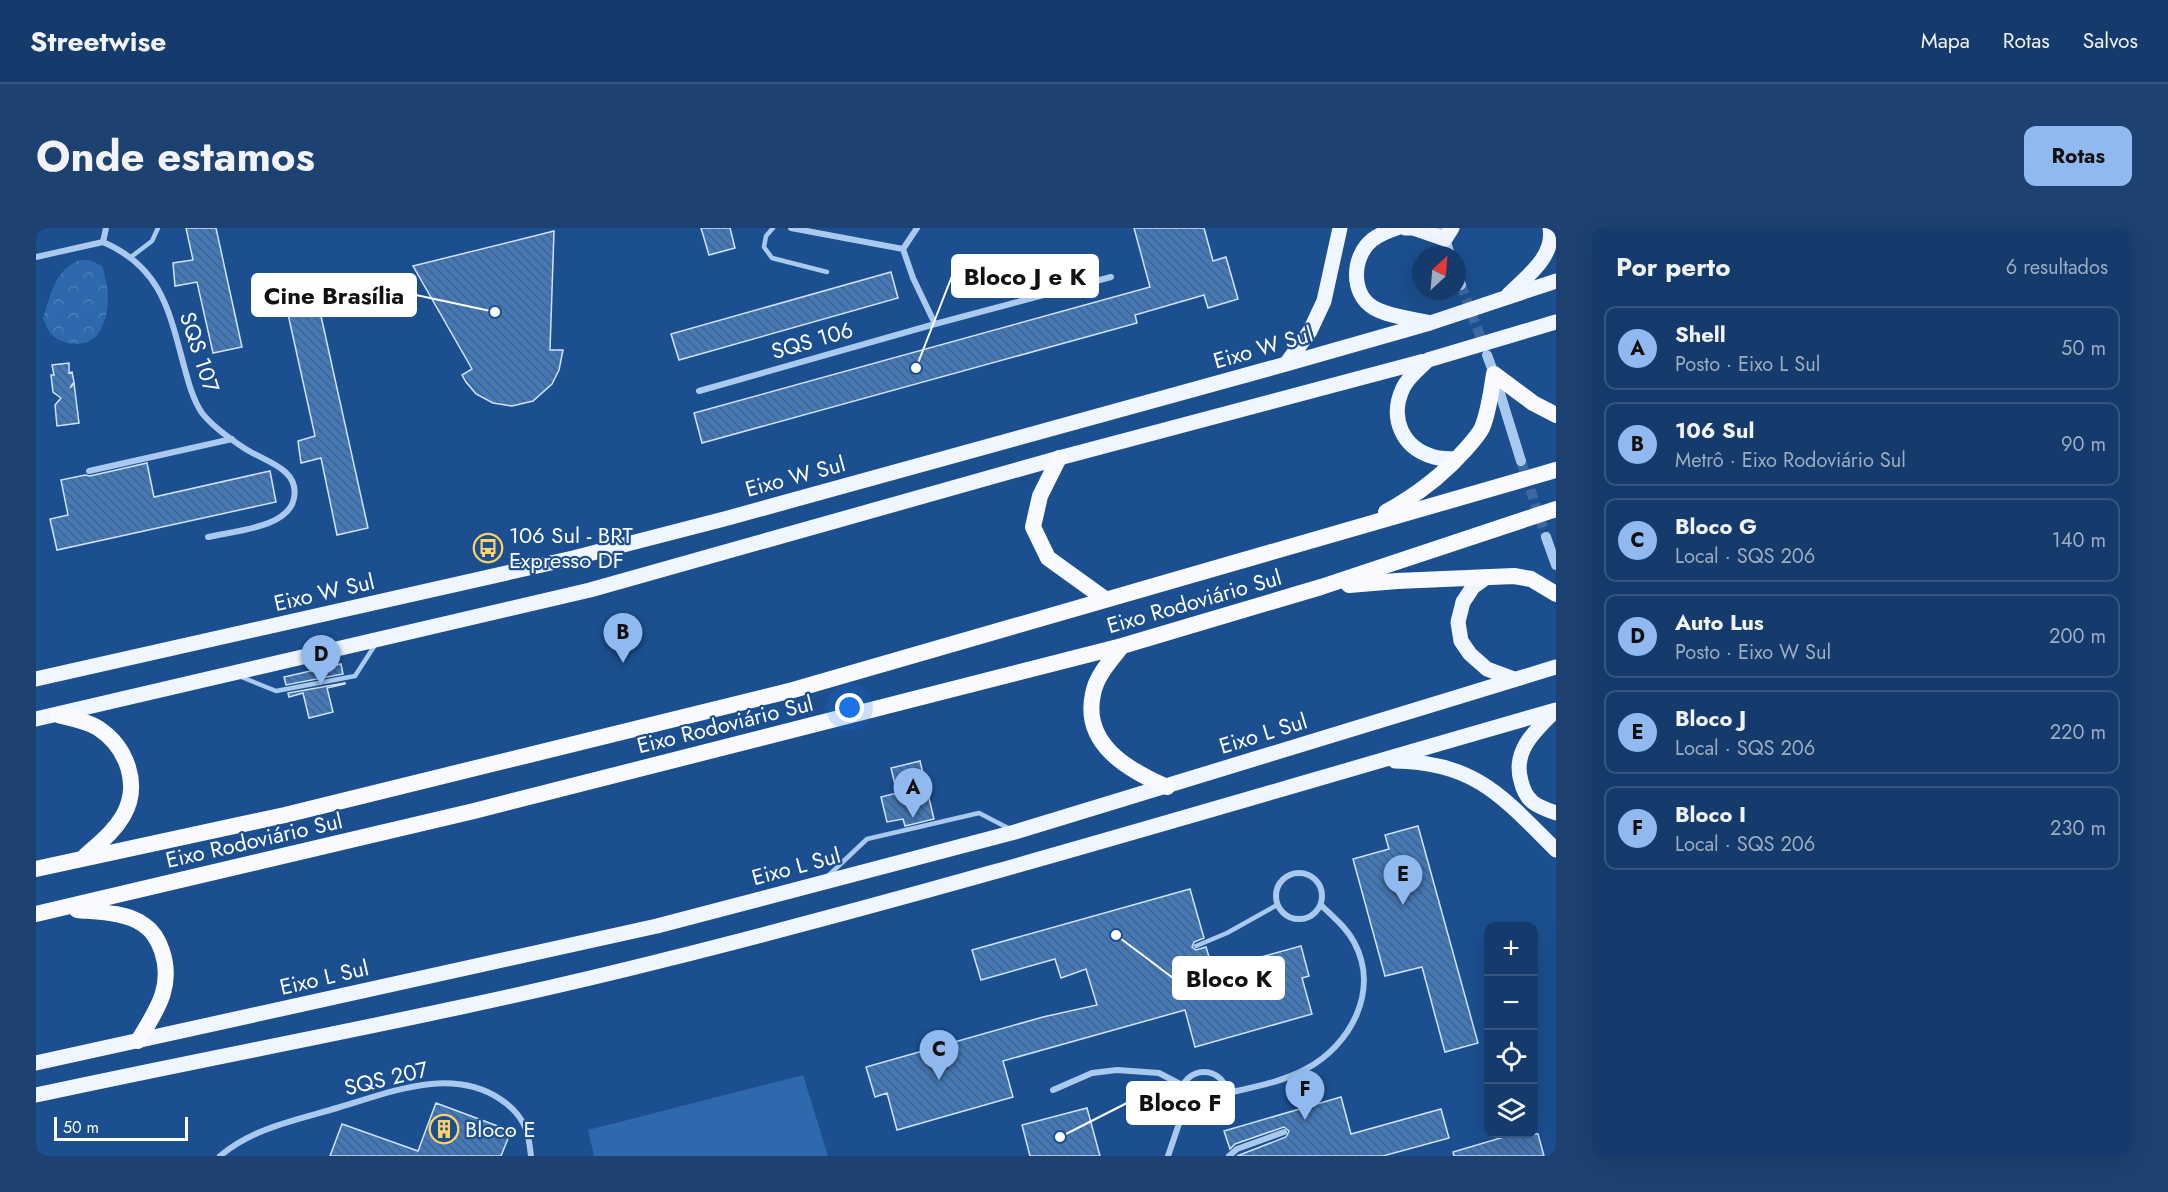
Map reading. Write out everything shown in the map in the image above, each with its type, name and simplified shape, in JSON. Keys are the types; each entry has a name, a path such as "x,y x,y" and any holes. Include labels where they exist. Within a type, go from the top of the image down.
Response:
{"highway":[{"path":"1353,529 1409,500 1457,459 1482,429 1494,374 1533,403 1556,415"},
{"path":"1059,458 1040,496 1033,527 1048,558 1105,599"},
{"name":"Eixo Rodoviário Sul","path":"36,869 285,814 793,690 1556,470"},
{"name":"Eixo Rodoviário Sul","path":"36,914 485,808 1122,646 1321,587 1556,509"},
{"path":"1321,587 1514,576 1531,579 1556,594"},
{"path":"1122,646 1103,671 1093,692 1091,714 1096,732 1106,748 1122,764 1167,787"},
{"path":"58,715 96,727 118,746 129,769 132,791 123,816 110,834 82,859"},
{"path":"64,908 122,915 144,924 159,941 166,964 166,984 158,1009 138,1041"}],"main road":[{"path":"1286,364 1310,330 1324,301 1340,228"},
{"path":"1397,228 1384,232 1370,241 1360,254 1356,278 1361,295 1372,307 1388,315 1430,322"},
{"path":"1405,228 1446,232"},
{"path":"1505,298 1544,258 1550,246 1550,228"},
{"name":"Eixo W Sul","path":"36,679 573,558 728,518 1286,364 1430,322 1556,281"},
{"path":"36,719 590,590 1059,458 1428,360 1556,322"},
{"path":"1428,360 1404,386 1398,402 1397,417 1400,432 1419,452 1436,458 1457,459"},
{"path":"1487,577 1473,587 1463,602 1458,622 1461,642 1470,654 1487,669 1514,679"},
{"name":"Eixo L Sul","path":"36,1063 657,926 1015,832 1556,667"},
{"path":"36,1095 418,1017 661,961 918,895 1556,710"},
{"path":"1556,710 1534,732 1519,760 1519,774 1527,798 1540,807 1556,813"},
{"path":"1377,761 1419,762 1443,766 1465,774 1491,790 1556,849"}],"street":[{"path":"36,257 103,242 106,228"},
{"path":"791,228 903,249"},
{"path":"903,249 917,228"},
{"name":"SQS 107","path":"103,242 121,250 141,264 158,288 170,315 188,383 201,412 232,440 283,469 293,481 295,496 291,509 281,518 267,524 208,537"},
{"path":"903,249 913,278 935,324"},
{"name":"SQS 106","path":"699,391 1111,277"},
{"path":"1487,355 1521,461"},
{"path":"89,471 232,440"},
{"path":"1546,537 1556,565"},
{"path":"1301,873 1312,876 1319,884 1322,894 1320,905 1316,913 1308,918 1299,920 1290,918 1277,905 1275,897 1277,888 1282,880 1291,874 1301,873"},
{"path":"1228,1093 1275,1082 1306,1069 1326,1056 1344,1036 1358,1015 1365,980 1355,944 1346,929 1320,905"},
{"path":"1053,1090 1092,1073 1117,1070 1159,1073 1182,1085"},
{"path":"1201,1071 1214,1073 1223,1081 1228,1093 1226,1105 1217,1114 1206,1119 1194,1116 1184,1109 1180,1097 1182,1085 1190,1075 1201,1071"},
{"name":"SQS 207","path":"220,1156 235,1143 256,1132 293,1121 418,1085 465,1084 488,1091 511,1106 526,1129 531,1156"},
{"path":"1168,1156 1184,1109"},
{"path":"1229,1156 1237,1149 1284,1132"}],"lane":[{"path":"131,257 152,241 158,228"},
{"path":"773,228 766,236 764,247 772,258 827,272"},
{"path":"233,674 276,691 355,675 379,639"},
{"path":"821,883 867,839 979,813 1015,832"},
{"path":"1196,946 1227,933 1277,905"}],"green space":[{"path":"80,260 90,260 102,266 108,300 106,318 98,334 87,342 73,344 53,336 43,318 59,276 65,269"},
{"path":"803,1075 828,1156 594,1156 588,1130"}],"building":[{"path":"186,228 216,228 242,347 213,353 197,282 175,286 173,263 193,260"},
{"path":"701,228 730,228 735,248 709,255"},
{"path":"1134,228 1204,228 1213,261 1226,257 1238,299 1208,308 1204,295 1135,315 1137,323 702,443 694,413 1150,287"},
{"path":"554,231 550,350 563,350 559,370 552,384 533,401 512,406 493,403 476,394 466,382 462,375 472,369 413,266"},
{"path":"891,272 898,298 679,360 671,334"},
{"path":"319,307 368,528 337,535 321,458 301,463 298,441 315,436 288,314"},
{"path":"69,363 69,373 72,372 74,382 70,388 74,383 79,423 57,426 55,405 61,398 53,392 52,365"},
{"path":"147,463 154,497 270,471 276,502 57,550 50,519 68,515 61,480"},
{"path":"341,664 343,674 286,685 284,677"},
{"path":"345,683 327,688 333,712 309,718 303,693 289,697 288,693"},
{"path":"920,761 934,819 905,826 903,819 887,822 881,797 897,793 891,768"},
{"path":"1418,826 1478,1043 1445,1052 1422,967 1385,976 1353,859 1389,849 1385,835"},
{"path":"1190,889 1204,938 1194,942 1192,947 1196,950 1206,947 1213,970 1301,946 1309,976 1302,978 1312,1014 1195,1047 1185,1010 1003,1061 1013,1097 897,1130 887,1093 875,1097 866,1067 1043,1017 1097,1005 1086,969 1061,978 1055,959 981,980 972,950"},
{"path":"1341,1097 1351,1134 1441,1109 1449,1138 1383,1156 1237,1156 1286,1137 1289,1131 1284,1127 1235,1144 1230,1149 1224,1131"},
{"name":"Bloco E","path":"436,1103 511,1131 501,1156 330,1156 342,1124 418,1151"},
{"path":"1087,1108 1100,1156 1030,1156 1022,1125"},
{"path":"1538,1134 1544,1156 1454,1156 1453,1152 1501,1138 1538,1138"}],"tunnel":[{"path":"1466,298 1485,349"},
{"path":"1521,461 1546,537"}],"place":[{"name":"Cine Brasília","path":"495,312"},
{"name":"Bloco J e K","path":"916,368"},
{"name":"106 Sul - BRT Expresso DF","path":"488,548"},
{"name":"106 Sul","path":"623,663"},
{"name":"Auto Lus","path":"321,685"},
{"name":"Shell","path":"913,818"},
{"name":"Bloco J","path":"1403,905"},
{"name":"Bloco K","path":"1116,935"},
{"name":"Bloco G","path":"939,1080"},
{"name":"Bloco I","path":"1305,1120"},
{"name":"Bloco E","path":"444,1129"},
{"name":"Bloco F","path":"1060,1137"}]}
